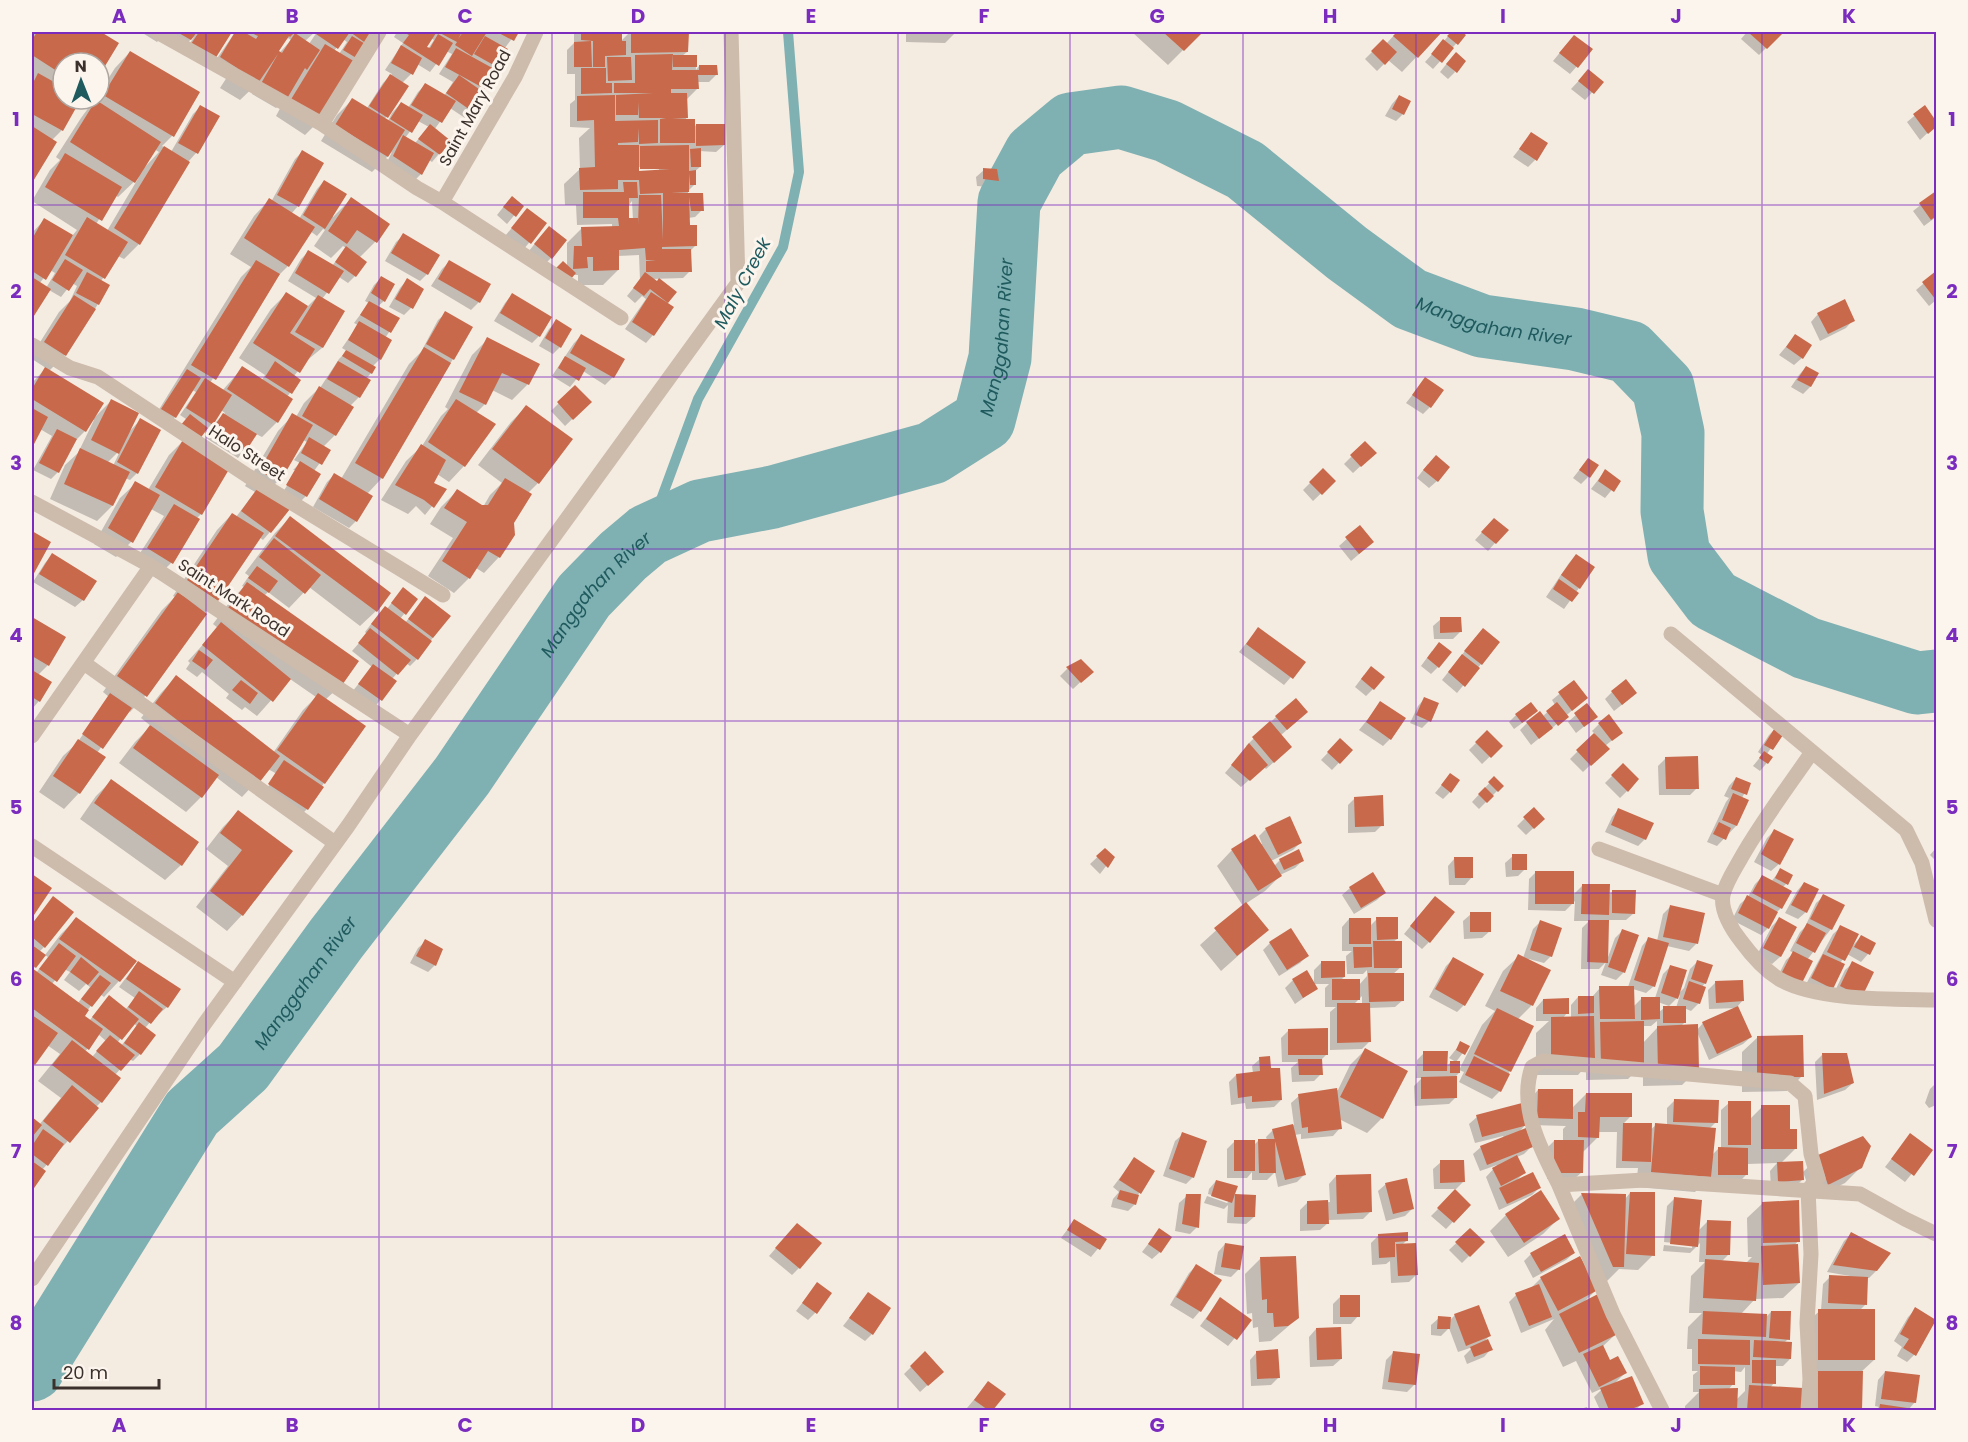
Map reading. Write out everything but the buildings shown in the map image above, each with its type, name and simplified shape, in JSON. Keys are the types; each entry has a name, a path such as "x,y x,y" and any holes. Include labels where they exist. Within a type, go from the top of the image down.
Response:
{"street":[{"path":"157,32 322,124 417,188 621,318"},
{"path":"322,124 379,32"},
{"name":"Saint Mary Road","path":"442,202 515,78 537,32"},
{"path":"32,1278 205,1023 410,735 738,283 731,32"},
{"name":"Halo Street","path":"32,345 70,368 98,377 248,476 442,595"},
{"name":"Saint Mark Road","path":"32,502 151,566 410,735"},
{"path":"32,736 151,566"},
{"path":"1671,634 1906,830 1922,863 1936,920"},
{"path":"84,663 335,843"},
{"path":"1812,752 1756,832 1731,875 1723,895 1723,907 1736,935 1756,961 1780,979 1805,990 1872,998 1936,1000"},
{"path":"32,846 235,982"},
{"path":"1599,849 1723,895"},
{"path":"1662,1410 1613,1314 1559,1185 1540,1149 1533,1128 1527,1080 1532,1067 1543,1061 1790,1083 1805,1096 1811,1154 1818,1178 1808,1190 1811,1254 1807,1323 1810,1380 1808,1410"},
{"path":"1559,1185 1644,1180 1860,1194 1936,1234"}],"waterway":[{"name":"Maly Creek","path":"648,535 698,399 783,247 799,172 788,32"},
{"name":"Manggahan River","path":"32,1370 192,1113 243,1067 336,939 462,776 584,596 623,556 648,535 700,511 773,497 932,453 984,420 1000,358 1009,202 1035,154 1071,124 1121,117 1167,131 1245,170 1347,253 1410,299 1482,326 1575,339 1629,352 1663,387 1673,433 1672,511 1679,555 1713,600 1806,648 1917,683 1936,681"}]}
